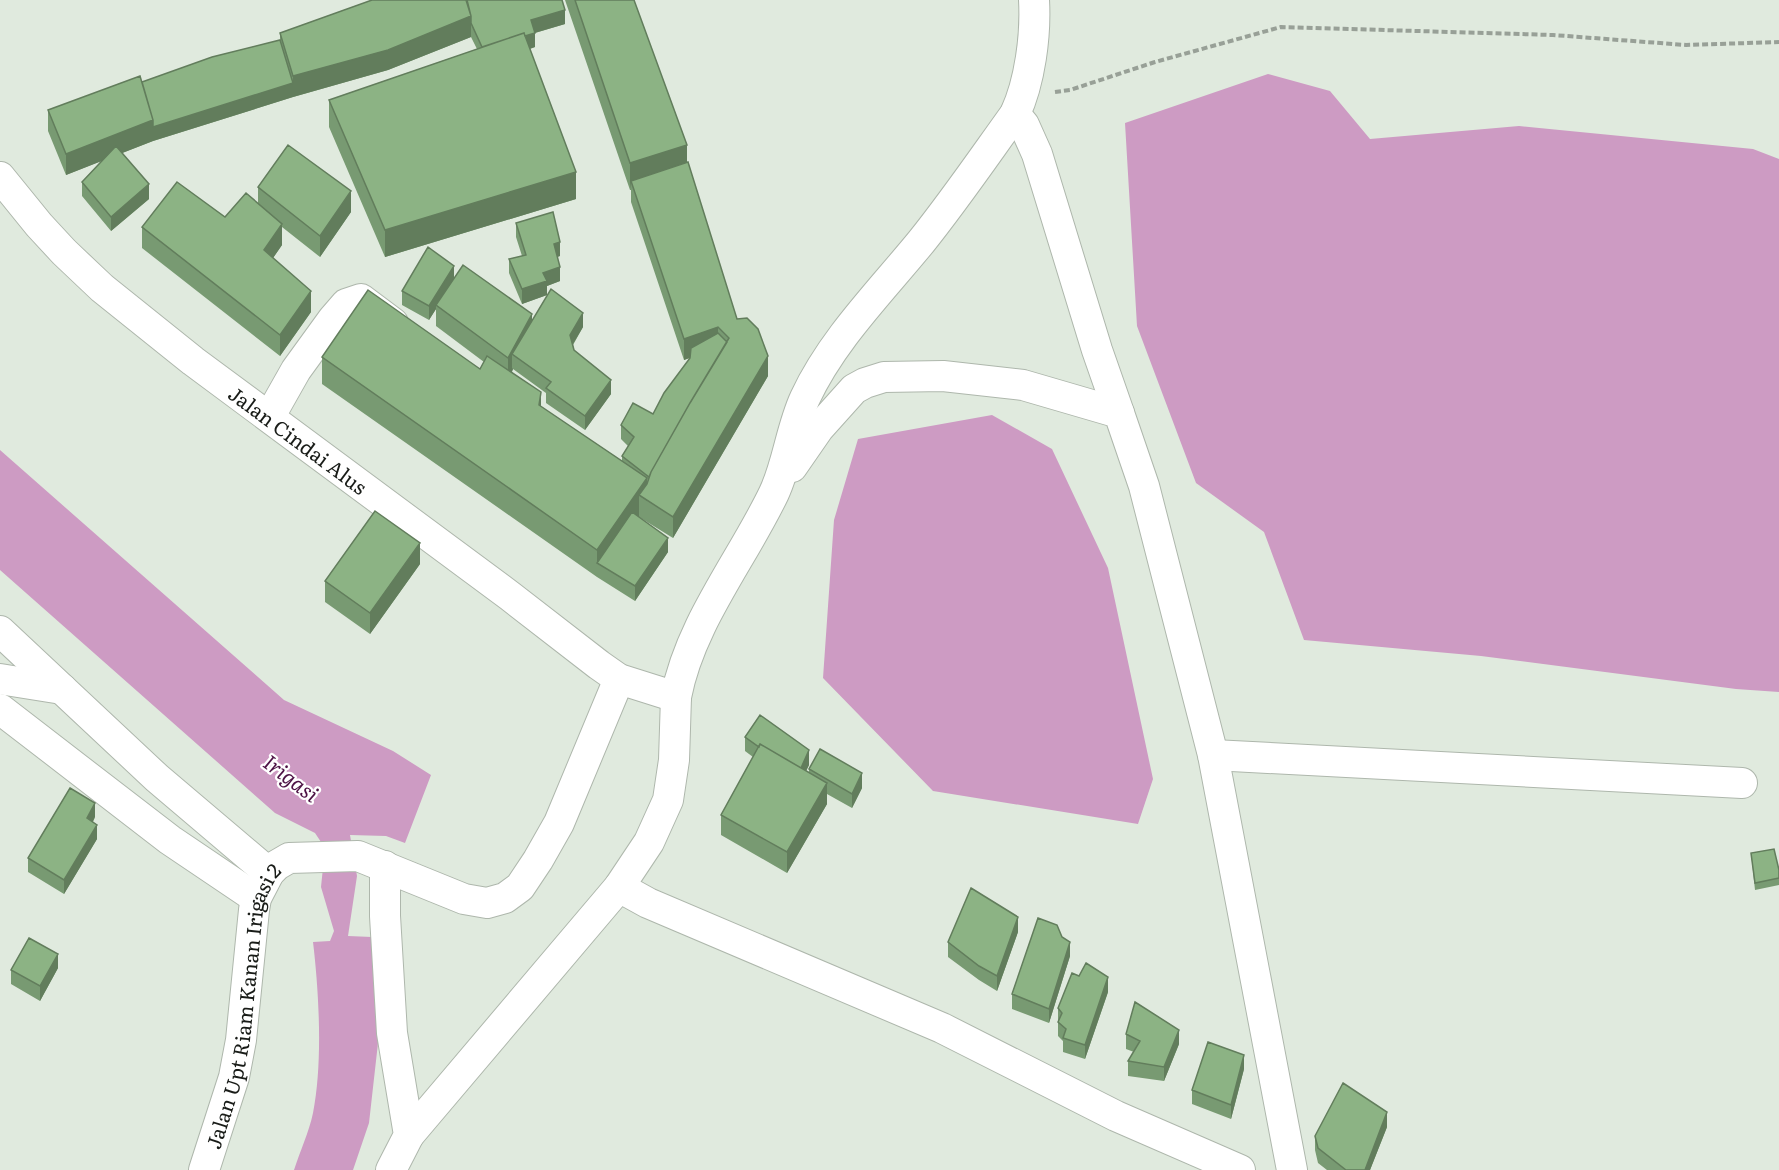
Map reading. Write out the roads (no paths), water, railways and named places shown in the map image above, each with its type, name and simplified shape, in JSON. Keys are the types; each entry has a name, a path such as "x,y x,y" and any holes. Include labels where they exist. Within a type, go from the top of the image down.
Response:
{"street":[{"path":"774,492 804,399 835,346 939,219 1019,105 1035,22 1034,0"},
{"path":"1019,105 1024,125 1037,154 1097,350 1144,486 1214,755 1292,1170"},
{"name":"Jalan Cindai Alus","path":"0,177 39,225 102,288 193,361 270,416 619,679 676,697"},
{"path":"270,416 296,370 346,304 361,299 417,340"},
{"path":"391,1170 409,1135 619,887 649,842 668,800 674,760 676,697 681,672 688,654 731,569 774,492 819,428 840,403 854,389 884,377 943,376 1023,385 1119,413"},
{"path":"0,631 157,778 272,876"},
{"path":"0,679 62,689"},
{"name":"Jalan Upt Riam Kanan Irigasi 2","path":"204,1170 234,1077 272,876 371,861 464,899 487,903 505,898 520,887 558,823 619,679"},
{"path":"0,709 170,840 272,876"},
{"path":"1214,755 1742,783"},
{"path":"371,861 385,915 392,1033 409,1135"},
{"path":"619,887 648,903 942,1028 1116,1116 1240,1170"}],"water":[{"path":"1268,74 1330,91 1370,139 1519,126 1753,149 1779,159 1779,692 1736,689 1481,656 1304,640 1264,532 1196,483 1137,326 1125,123"},
{"path":"992,415 1052,449 1108,568 1153,779 1138,824 933,791 823,678 834,520 858,439"},
{"name":"Irigasi","path":"0,450 284,700 393,751 431,775 405,843 386,836 350,835 357,876 348,936 372,937 378,1043 369,1123 353,1170 294,1170 311,1120 318,1072 318,1005 313,942 330,941 334,931 321,887 325,848 315,833 275,813 0,570"}]}
